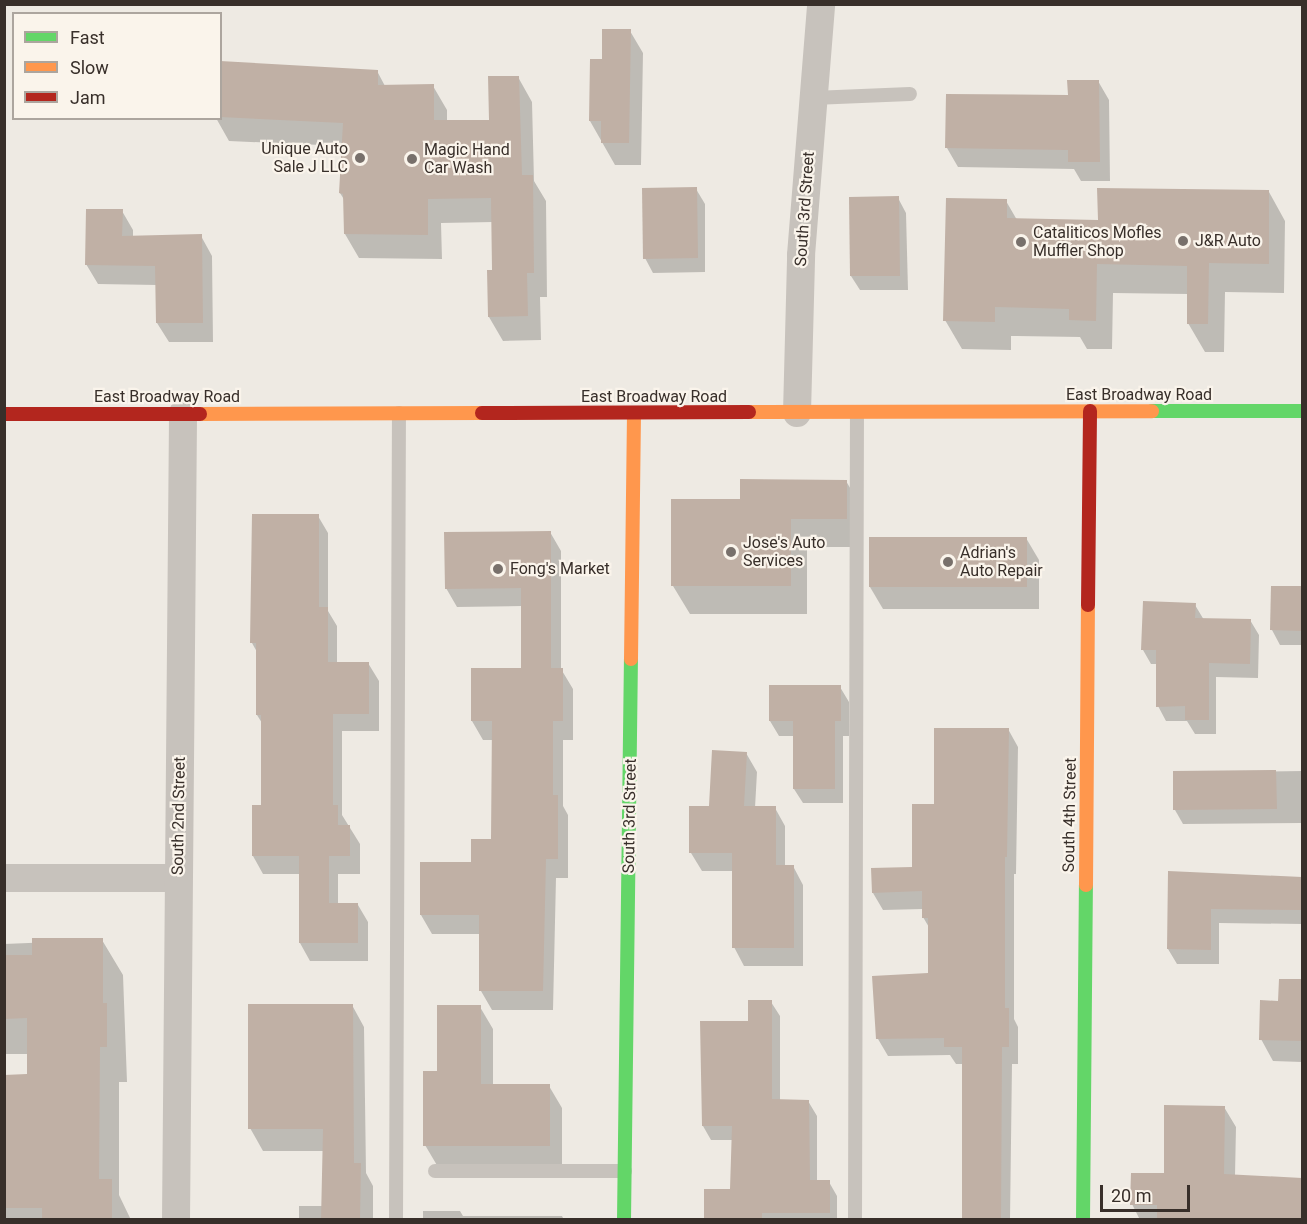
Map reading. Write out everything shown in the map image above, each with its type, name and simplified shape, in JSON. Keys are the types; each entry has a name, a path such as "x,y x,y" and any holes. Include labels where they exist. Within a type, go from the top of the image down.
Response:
{"street":[{"name":"South 3rd Street","path":"797,413 801,255 821,4"},
{"name":"South 4th Street","path":"1083,1220 1090,411"},
{"name":"East Broadway Road","path":"4,414 1302,411"},
{"name":"South 2nd Street","path":"176,1220 183,413"},
{"name":"South 3rd Street","path":"624,1220 634,413"},
{"path":"4,878 178,878"}],"lane":[{"path":"813,98 910,94"},
{"path":"396,1220 399,413"},
{"path":"855,1220 857,413"},
{"path":"435,1171 625,1171"}],"building":[{"path":"602,29 631,29 629,143 601,143 601,121 589,121 590,59 602,59"},
{"path":"222,61 378,70 378,85 434,84 434,120 489,120 488,76 519,76 522,175 533,175 534,273 527,273 528,316 488,317 487,270 492,270 491,198 428,199 428,235 344,234 343,194 339,193 343,123 222,117"},
{"path":"1067,80 1099,80 1100,162 1068,162 1068,150 945,148 946,94 1068,95"},
{"path":"697,187 698,258 643,259 642,188"},
{"path":"1097,188 1269,190 1269,264 1209,263 1208,324 1187,324 1187,266 1097,264 1096,321 1069,320 1069,309 995,307 995,322 943,321 946,198 1007,199 1007,218 1098,220"},
{"path":"899,196 900,276 850,276 849,197"},
{"path":"86,209 123,209 122,236 202,234 203,323 156,323 155,266 85,265"},
{"name":"Jose's Auto Services","path":"740,479 847,480 847,519 791,519 791,586 671,586 671,499 740,499"},
{"path":"252,514 319,514 319,607 328,607 328,662 369,662 369,714 333,714 333,805 338,805 338,825 350,825 350,856 329,856 329,903 358,903 358,943 299,943 299,856 252,856 252,805 261,805 261,715 256,715 256,643 250,643"},
{"path":"551,531 551,668 563,668 563,721 553,721 553,795 558,795 558,859 546,859 543,991 479,991 479,915 420,915 420,862 471,862 471,839 491,839 492,721 471,721 471,668 521,668 521,588 445,589 444,532"},
{"name":"Adrian's Auto Repair","path":"869,537 1027,537 1027,587 869,587"},
{"path":"1271,586 1302,586 1302,631 1270,630"},
{"path":"1143,601 1196,603 1195,618 1251,619 1250,664 1209,663 1209,720 1185,720 1185,706 1156,707 1156,650 1141,650"},
{"path":"769,685 841,685 841,721 835,721 835,789 793,789 793,721 769,721"},
{"path":"934,728 1009,728 1007,857 1005,857 1005,1008 1009,1008 1009,1047 1002,1047 1001,1220 962,1220 962,1047 944,1047 944,1038 876,1039 872,976 928,973 928,918 922,918 922,891 872,893 871,868 912,867 912,804 934,804"},
{"path":"712,750 747,752 744,806 776,806 776,865 794,865 794,948 732,948 732,853 689,853 689,806 709,806"},
{"path":"1276,770 1277,809 1173,810 1173,771"},
{"path":"1168,871 1302,877 1302,910 1211,909 1211,950 1167,949"},
{"path":"32,938 103,938 103,1003 107,1003 107,1047 100,1047 99,1179 112,1179 112,1220 42,1220 42,1208 4,1208 4,1075 27,1074 27,1018 4,1019 4,955 32,955"},
{"path":"1279,979 1302,979 1302,1041 1259,1040 1260,1000 1278,1001"},
{"path":"748,1000 772,1000 772,1099 809,1100 810,1180 830,1180 830,1213 762,1213 762,1220 704,1220 704,1189 730,1189 732,1126 702,1126 700,1021 748,1021"},
{"path":"248,1004 353,1004 354,1163 361,1163 360,1220 321,1220 323,1129 248,1129"},
{"path":"437,1005 481,1005 481,1084 550,1084 550,1146 423,1146 423,1071 437,1071"},
{"path":"1164,1105 1225,1106 1224,1174 1302,1178 1302,1220 1157,1220 1157,1205 1130,1205 1131,1173 1164,1173"}],"traffic: fast":[{"path":"1152,411 1302,411"},
{"path":"624,1220 631,659"},
{"path":"1083,1220 1086,885"}],"traffic: slow":[{"path":"749,412 1152,411"},
{"path":"200,414 482,413"},
{"path":"631,659 634,413"},
{"path":"1086,885 1088,605"}],"traffic: jam":[{"path":"1088,605 1090,411"},
{"path":"482,413 749,412"},
{"path":"4,414 200,414"}],"place":[{"name":"Unique Auto Sale J LLC","path":"360,158"},
{"name":"Magic Hand Car Wash","path":"412,159"},
{"name":"J&R Auto","path":"1183,241"},
{"name":"Cataliticos Mofles Muffler Shop","path":"1021,242"},
{"name":"Jose's Auto Services","path":"731,552"},
{"name":"Adrian's Auto Repair","path":"948,562"},
{"name":"Fong's Market","path":"498,569"}]}
